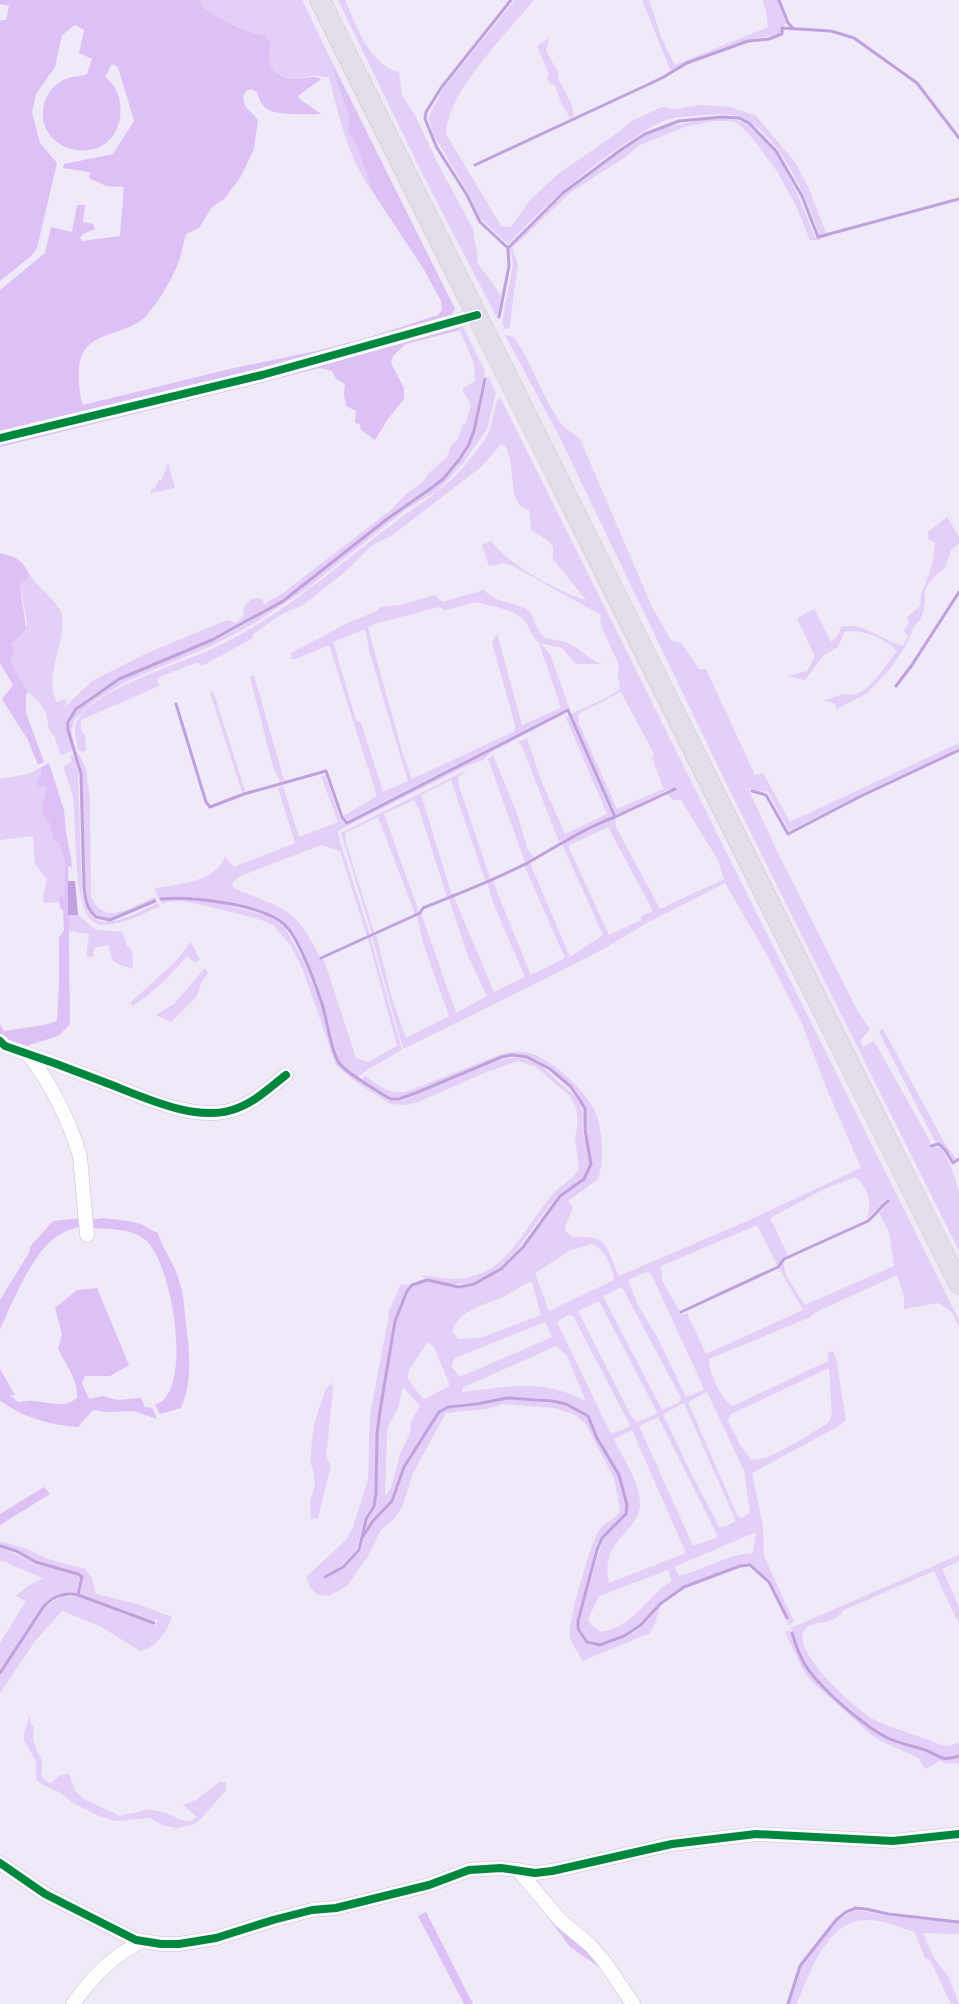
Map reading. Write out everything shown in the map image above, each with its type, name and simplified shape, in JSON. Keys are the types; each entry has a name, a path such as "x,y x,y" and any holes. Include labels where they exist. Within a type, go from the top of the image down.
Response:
{"highway":[{"path":"320,0 959,1284"}],"street":[{"path":"0,438 262,375 477,315"},
{"path":"0,1041 5,1046 148,1099 176,1108 201,1112 224,1112 244,1105 286,1075"},
{"path":"28,1054 52,1091 77,1144 87,1235"},
{"path":"0,1863 45,1894 136,1940 179,1944 216,1938 312,1910 336,1908 429,1885 469,1870 501,1868 535,1873 552,1871 672,1844 756,1834 893,1841 959,1834"},
{"path":"518,1870 560,1920 590,1945 604,1961 633,2004"},
{"path":"73,2004 92,1979 110,1962 125,1950 143,1941"}],"shaded area":[{"path":"0,0 199,0 203,7 219,18 241,29 265,36 270,41 271,68 281,76 289,79 314,77 321,79 298,96 321,114 278,113 263,106 257,92 251,89 246,91 243,97 245,106 258,120 254,149 240,178 224,199 212,207 199,228 186,234 173,275 146,316 137,323 95,340 88,347 82,356 79,369 79,387 83,405 367,338 438,315 442,310 441,301 423,268 372,191 358,148 348,132 349,115 335,78 332,62 455,309 450,317 329,353 0,434 0,290 45,253 51,227 72,232 77,205 85,205 83,222 93,224 95,229 83,234 80,238 82,241 120,236 124,187 106,186 89,178 90,172 63,168 64,164 113,154 134,121 118,67 112,64 105,77 116,90 120,106 120,118 114,135 103,145 89,150 74,150 60,144 50,135 43,121 44,104 48,94 63,80 87,74 92,59 79,53 84,30 75,25 62,35 55,67 36,94 32,112 40,143 57,163 37,248 31,256 0,281 0,23 1,20 6,20 9,6 0,4"},
{"path":"199,0 302,0 332,62 335,78 349,115 348,132 358,148 372,191 350,151 329,77 313,76 295,79 279,74 270,65 270,41 265,36 241,29 219,18 203,7"},
{"path":"338,0 345,0 371,53 388,68 399,72 402,95 416,117 474,231 477,263 501,296 497,318 421,171"},
{"path":"515,0 534,0 467,82 456,100 446,134 501,226 511,227 529,201 558,174 630,122 662,107 675,109 701,105 731,107 756,116 795,162 809,189 826,233 819,235 800,187 780,152 768,138 756,126 739,116 716,114 671,119 646,130 579,178 535,216 508,244 480,218 469,194 433,134 428,118 443,89"},
{"path":"642,0 649,0 661,37 675,65 768,27 762,0 778,0 786,24 781,27 781,33 729,46 673,71 670,69"},
{"path":"549,38 546,51 572,105 574,115 570,118 555,85 549,83 547,77 549,74 537,46"},
{"path":"710,118 731,119 742,122 755,130 778,156 796,190 815,237 830,235 819,240 810,240 796,206 778,173 739,124 731,121 714,121 687,126 640,145 571,192 512,248 518,264 509,328 505,329 502,323 513,264 510,248 565,194 624,149 663,128"},
{"path":"458,326 463,327 485,371 473,431 467,446 442,478 282,600 212,639 118,678 86,699 75,708 67,722 72,751 61,755 49,729 46,713 39,702 28,692 10,661 15,652 11,645 26,629 27,624 20,582 30,575 57,605 62,615 63,625 52,682 57,702 67,699 65,707 92,681 145,654 227,620 236,623 244,616 243,609 249,602 259,598 264,604 283,593 392,509 447,457 452,444 457,441 463,424 466,423 471,405 462,389 475,381 474,364"},
{"path":"458,326 460,330 406,344 393,356 391,363 404,388 404,399 375,440 361,430 360,424 355,423 356,411 346,406 345,384 336,379 332,371 320,368 0,447 0,441"},
{"path":"505,335 514,337 521,347 562,425 580,439 652,607 671,640 682,644 699,669 706,669 755,775 763,773 790,822 959,743 959,748 789,831 768,792 748,789 857,1010 870,1029 860,1041 863,1047 874,1041 930,1141 929,1146 942,1149 951,1167 959,1191 959,1251 730,791 558,434"},
{"path":"488,376 496,393 487,429 464,462 437,491 405,510 305,590 251,625 213,645 127,681 94,701 75,719 71,730 76,750 74,751 70,734 70,723 78,708 92,696 124,677 211,642 258,616 444,480 460,462 471,443"},
{"path":"500,397 959,1320 959,1328 952,1312 938,1303 904,1309 904,1296 897,1275 818,1311 808,1318 709,1359 716,1386 724,1399 733,1406 828,1361 828,1352 833,1351 836,1358 846,1420 752,1473 763,1526 764,1556 794,1622 789,1625 774,1592 764,1577 750,1564 740,1565 684,1586 660,1603 641,1625 632,1631 600,1644 588,1641 579,1629 579,1621 603,1539 627,1515 628,1504 620,1475 598,1437 589,1415 566,1403 535,1398 507,1397 448,1406 438,1412 403,1467 391,1500 372,1520 363,1535 366,1519 374,1506 377,1493 377,1434 395,1321 407,1291 413,1285 427,1281 459,1287 474,1285 501,1270 523,1247 560,1196 585,1179 592,1165 585,1109 570,1086 539,1061 527,1056 512,1054 502,1057 399,1098 388,1097 374,1089 361,1080 365,1076 389,1091 400,1093 499,1055 516,1052 540,1057 558,1069 590,1102 597,1117 602,1144 602,1162 598,1179 568,1201 573,1208 565,1226 566,1232 573,1237 594,1238 605,1245 619,1276 745,1222 861,1168 801,1021 768,957 725,883 549,977 403,1049 372,937 376,935 392,999 406,1038 449,1016 423,943 417,916 421,913 456,1013 487,996 468,956 449,899 454,897 494,992 525,977 494,905 487,882 493,879 531,975 565,958 524,865 530,863 570,957 603,935 562,844 598,825 615,819 616,827 660,909 724,879 718,860 681,800 673,800 666,793 676,790 675,788 616,816 571,714 620,689 619,665 602,628 601,615 511,565 503,563 489,566 482,545 491,541 521,568 561,591 586,600 553,559 553,547 550,542 531,530 529,510 521,506 517,500 510,460 502,443 481,467 390,537 369,548 345,572 303,605 282,614 252,635 253,638 202,666 198,662 157,678 159,686 81,720 86,750 83,752 78,750 76,723 89,707 121,687 214,648 261,622 283,608 439,490 457,474 484,440","holes":["621,692 654,754 652,758 664,789 617,809 579,724 578,714","608,827 653,911 641,916 641,920 609,935 568,846","855,1177 864,1186 868,1197 869,1208 866,1220 886,1199 889,1201 879,1213 889,1232 894,1266 805,1305 787,1277 783,1263 779,1268 803,1310 706,1354 687,1313 682,1315 662,1281 661,1266 757,1225 777,1265 788,1255 770,1218 822,1190","591,1244 600,1249 612,1270 614,1280 549,1311 535,1273 571,1250","646,1272 650,1273 653,1278 704,1390 686,1397 657,1337 637,1303 628,1280","532,1282 541,1315 480,1338 458,1339 452,1331 461,1317 475,1308","622,1287 681,1398 680,1402 662,1410 603,1296","599,1301 657,1412 637,1422 631,1416 578,1311","568,1315 573,1316 630,1425 611,1434 557,1322","545,1322 552,1337 460,1377 451,1366 455,1358","428,1342 434,1347 449,1386 425,1399 421,1397 407,1377 410,1368","556,1346 567,1356 586,1401 554,1389 510,1387 462,1392 462,1388","829,1368 832,1415 828,1423 779,1452 751,1460 740,1445 728,1421 731,1414","403,1387 420,1406 411,1422 410,1433 400,1454 391,1488 385,1497 388,1426 398,1408","707,1392 744,1471 750,1512 742,1518 737,1515 688,1402","684,1403 735,1519 735,1522 720,1528 663,1414","658,1417 718,1537 693,1546 639,1426","632,1430 686,1553 609,1583 607,1568 610,1556 614,1546 634,1522 640,1504 637,1487 614,1439","756,1532 753,1553 734,1556 679,1576 674,1567","668,1570 672,1581 623,1624 601,1632 591,1625 588,1619 599,1596"]},
{"path":"168,463 175,488 151,493 158,481 162,479"},
{"path":"947,517 959,537 959,543 951,550 945,567 930,581 925,590 925,605 921,619 914,626 906,645 891,668 867,693 837,709 835,704 824,700 843,694 852,695 865,689 897,651 880,638 866,633 845,631 838,647 824,655 805,680 788,676 807,671 815,656 797,618 814,609 831,642 838,635 841,627 849,626 865,629 903,646 908,636 904,630 909,623 907,617 920,606 921,595 932,566 935,543 928,539 928,532"},
{"path":"0,553 18,560 30,575 20,585 26,629 11,645 15,651 10,661 28,692 26,713 44,762 38,765 28,740 2,699 13,685 0,663"},
{"path":"484,590 494,598 529,611 543,636 567,642 602,664 576,664 562,648 540,643 550,654 570,710 568,708 348,820 343,816 377,796 329,645 296,659 290,659 291,653 350,622 377,611 380,607 400,605 435,595 442,602","holes":["477,602 504,609 522,618 526,623 539,643 561,708 522,725 497,633 492,642 515,731 412,779 403,755 368,628 374,624 439,607 445,610","365,629 370,654 408,781 383,792 361,722 356,720 333,642"]},
{"path":"254,675 284,780 280,782 273,767 250,677"},
{"path":"213,691 245,791 242,792 210,692"},
{"path":"567,712 492,752 483,760 466,766 338,832 370,935 367,936 340,851 321,845 238,877 232,884 233,888 277,906 303,928 321,959 324,960 356,1058 368,1062 397,1046 368,938 370,937 402,1050 358,1077 338,1059 323,1008 309,968 301,949 284,924 265,913 221,901 186,897 161,899 178,898 219,903 268,916 284,926 303,960 322,1007 337,1062 378,1095 394,1101 402,1101 498,1061 518,1058 541,1066 577,1098 582,1109 582,1129 590,1158 587,1172 556,1198 511,1257 498,1269 483,1278 466,1283 446,1283 421,1275 453,1279 471,1277 487,1271 512,1250 552,1195 579,1169 575,1138 578,1121 576,1108 570,1096 536,1067 518,1061 418,1102 407,1105 391,1104 357,1083 336,1065 303,970 291,946 273,925 259,919 203,905 181,901 162,904 154,889 204,877 220,866 225,857 234,867 295,843 278,788 283,786 299,837 338,822 321,776 325,775 340,818 347,824"},
{"path":"569,716 613,817 597,822 559,842 522,746 518,742 527,738 541,780 565,834 607,814 566,718"},
{"path":"77,751 86,768 90,800 91,897 97,906 111,913 120,912 155,897 156,900 110,918 96,916 85,900 81,774 75,752"},
{"path":"73,755 78,774 82,898 88,912 98,920 106,922 124,918 158,903 160,906 136,917 109,925 94,922 87,914 82,900 79,883 73,797 64,766 72,761 70,756"},
{"path":"493,755 516,811 528,850 534,857 525,862 488,759"},
{"path":"49,763 64,810 72,868 68,866 70,1024 58,1036 20,1048 0,1036 0,1024 4,1031 57,1021 59,938 64,930 63,910 60,908 59,898 65,893 65,863 59,843 53,840 50,824 43,815 43,801 47,788 44,786 41,788 36,783 41,775 40,768"},
{"path":"40,768 41,775 37,783 47,788 43,801 43,815 50,824 53,840 59,843 65,863 65,893 59,898 60,902 44,903 43,896 47,879 35,864 33,836 0,840 0,779 28,774"},
{"path":"469,769 459,776 458,783 490,878 485,880 451,780 421,795 452,895 447,897 420,812 414,800 384,814 419,912 415,914 378,817 345,833 346,843 374,932 372,934 341,833"},
{"path":"68,881 75,881 78,915 68,915"},
{"path":"68,915 78,915 96,930 123,932 127,946 132,950 133,969 113,960 109,945 94,948 93,957 86,956 89,934 68,931"},
{"path":"191,942 200,960 194,962 187,956 162,983 133,1006 130,1003 175,962"},
{"path":"205,968 208,973 201,983 197,996 171,1022 156,1015 174,1004"},
{"path":"883,1029 945,1144 957,1160 953,1161 946,1149 936,1143 879,1032"},
{"path":"82,1218 82,1226 66,1231 53,1239 34,1261 0,1329 0,1300 29,1253 30,1247 53,1221"},
{"path":"104,1218 136,1223 158,1233 177,1274 183,1298 189,1362 188,1385 181,1408 160,1414 155,1405 167,1395 174,1377 176,1352 175,1324 163,1270 153,1250 143,1238 124,1231 89,1228 88,1220"},
{"path":"401,1284 410,1285 405,1291 393,1322 376,1433 373,1503 364,1519 357,1549 340,1567 323,1579 344,1567 361,1551 363,1540 374,1522 393,1502 405,1468 440,1413 449,1408 477,1406 507,1399 565,1405 587,1417 596,1438 618,1476 626,1505 625,1514 601,1538 596,1549 576,1630 590,1645 604,1645 638,1630 661,1605 650,1633 582,1661 572,1642 570,1628 572,1615 594,1540 600,1529 620,1510 614,1478 585,1423 575,1415 554,1408 503,1404 486,1409 446,1413 413,1473 402,1507 395,1518 381,1530 368,1556 346,1587 328,1596 318,1595 311,1589 306,1577 346,1540 353,1527 368,1480 370,1415 388,1313"},
{"path":"97,1288 129,1365 110,1376 85,1376 82,1383 89,1399 102,1396 117,1400 141,1398 145,1407 152,1408 157,1419 134,1411 93,1410 78,1427 68,1426 29,1416 0,1401 0,1369 15,1395 10,1395 18,1402 61,1404 77,1398 74,1379 58,1349 62,1334 55,1308 77,1290"},
{"path":"332,1382 326,1457 331,1466 318,1518 311,1519 310,1501 315,1486 310,1461 314,1424 325,1391"},
{"path":"44,1487 50,1494 0,1525 0,1514"},
{"path":"0,1541 27,1549 48,1559 85,1569 92,1578 96,1594 137,1604 172,1617 167,1628 156,1643 140,1651 100,1626 62,1611 35,1641 0,1693 0,1676 23,1639 47,1605 63,1596 78,1597 152,1623 155,1627 158,1619 152,1620 80,1594 83,1580 81,1574 36,1560 0,1545"},
{"path":"0,1548 35,1563 70,1572 80,1578 78,1593 60,1594 44,1604 0,1670 0,1643 26,1601 16,1596 43,1578 0,1560"},
{"path":"959,1555 959,1561 942,1569 959,1607 959,1624 934,1571 844,1610 830,1621 810,1626 804,1631 803,1641 807,1653 829,1681 868,1716 938,1744 947,1746 959,1743 959,1755 945,1759 893,1739 864,1721 817,1680 805,1664 791,1628"},
{"path":"789,1630 799,1656 810,1674 831,1697 857,1718 894,1742 941,1759 959,1757 959,1763 948,1764 939,1761 926,1769 919,1758 873,1736 810,1680 785,1632"},
{"path":"30,1715 30,1723 34,1727 33,1740 42,1761 41,1776 50,1784 60,1775 69,1774 75,1791 84,1799 120,1816 146,1809 191,1821 197,1817 183,1805 196,1800 219,1782 226,1782 226,1790 200,1820 194,1824 177,1828 162,1825 151,1818 116,1821 99,1816 73,1803 61,1793 41,1784 36,1779 36,1761 24,1740"},
{"path":"515,1873 612,1980 598,1966 570,1947"},
{"path":"856,1910 888,1916 959,1923 959,1934 923,1933 934,1958 949,1978 959,2004 951,2004 930,1960 925,1958 915,1932 885,1922 866,1920 852,1922 830,1939 814,1964 797,2004 789,2004 801,1966 837,1921"},
{"path":"426,1912 473,2004 464,2004 418,1916"}],"waterway":[{"path":"508,248 480,222 467,195 437,148 425,119 426,112 441,88 511,0"},
{"path":"779,0 788,23 792,27"},
{"path":"475,165 662,78 687,63 748,41 769,39 782,34 782,28 831,31 854,38 917,83 959,138"},
{"path":"499,317 509,266 508,248 563,193 622,149 645,134 679,121 722,117 739,118 749,123 776,151 802,196 818,237 959,199"},
{"path":"155,901 110,920 96,917 87,904 84,887 81,774 68,730 68,722 76,709 119,679 212,640 283,601 387,519 443,479 468,446 474,431 485,379"},
{"path":"896,686 959,592"},
{"path":"176,704 206,802 210,807 244,794 326,771 342,817 347,823 568,710 615,817 675,789"},
{"path":"752,791 766,795 788,834 859,797 959,750"},
{"path":"321,958 420,913 423,908 516,869 582,832 615,817"},
{"path":"161,899 207,900 226,903 260,912 285,925 302,952 312,976 337,1060 354,1076 391,1099 399,1099 416,1093 502,1057 512,1055 527,1057 550,1069 570,1086 585,1109 585,1130 591,1164 584,1179 560,1196 523,1247 501,1269 474,1284 459,1287 427,1280 412,1285 407,1291 395,1321 380,1411 374,1506 366,1519 359,1550 343,1567 325,1577"},
{"path":"931,1146 939,1144 953,1163 959,1159"},
{"path":"681,1312 778,1267 784,1259 868,1221 888,1201"},
{"path":"362,1538 373,1521 392,1501 404,1467 439,1412 448,1407 507,1398 552,1401 566,1404 588,1416 597,1438 619,1475 627,1505 626,1514 602,1538 597,1550 578,1621 578,1629 587,1642 600,1645 624,1636 641,1625 660,1604 684,1587 740,1566 750,1565 769,1582 787,1618"},
{"path":"0,1546 16,1551 36,1562 78,1574 82,1577 78,1595"},
{"path":"0,1673 44,1606 60,1596 78,1595 154,1623"},
{"path":"792,1633 800,1656 810,1672 843,1706 868,1726 890,1739 925,1750 941,1758 959,1756"},
{"path":"788,2004 800,1966 836,1920 846,1912 856,1908 959,1922"}],"cycle path":[{"path":"0,438 262,375 477,315"},
{"path":"0,1041 5,1046 150,1100 201,1113 217,1113 247,1104 286,1075"},
{"path":"0,1863 45,1894 136,1940 179,1944 216,1938 312,1910 336,1908 429,1885 469,1870 501,1868 535,1873 552,1871 672,1844 756,1834 893,1841 959,1834"}]}
